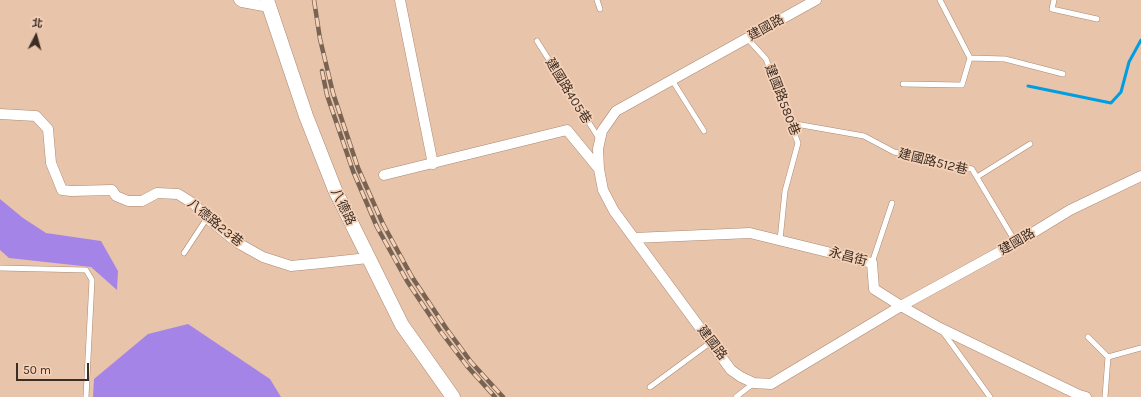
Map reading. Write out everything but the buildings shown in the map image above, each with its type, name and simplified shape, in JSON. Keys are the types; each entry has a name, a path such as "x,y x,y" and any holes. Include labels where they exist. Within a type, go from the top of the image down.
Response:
{"main road":[{"name":"八德路","path":"268,3 306,116 335,190 402,325 453,397"}],"street":[{"path":"239,0 242,2 268,3"},
{"path":"400,0 433,164"},
{"name":"建國路","path":"816,0 616,111 602,131 598,149 599,169 604,190 614,211 731,370 741,378 754,383 771,384 901,306 1016,243 1070,210 1141,176"},
{"name":"八德路23巷","path":"0,114 36,116 48,129 51,163 62,190 112,190 116,196 128,201 142,201 157,193 178,194 194,204 206,218 238,243 263,257 291,266 368,258"},
{"path":"384,175 567,130 599,169"},
{"name":"永昌街","path":"634,238 750,233 872,263 874,289 901,306 940,328 1086,397"}],"lane":[{"path":"597,0 600,9"},
{"path":"903,84 962,85 970,58 940,0"},
{"path":"1054,0 1052,9 1097,19"},
{"name":"建國路580巷","path":"747,38 766,59 798,143 785,191 780,240"},
{"name":"建國路405巷","path":"537,41 600,140"},
{"path":"970,58 1005,59 1063,74"},
{"path":"672,80 704,131"},
{"name":"建國路512巷","path":"790,123 864,136 894,152 972,169 1016,243"},
{"path":"976,177 1030,144"},
{"path":"872,263 892,203"},
{"path":"184,253 206,218"},
{"path":"0,268 86,270 92,280 86,397"},
{"path":"940,328 990,397"},
{"path":"1088,336 1108,357 1105,397"},
{"path":"650,387 711,342"},
{"path":"1108,357 1141,348"},
{"path":"736,397 754,383"}],"shaded area":[{"path":"0,199 23,218 46,233 101,241 118,271 117,290 91,267 9,258 0,250"},
{"path":"188,324 270,379 281,397 93,397 94,379 148,334"}],"waterway":[{"path":"1028,86 1111,103 1121,92 1129,62 1141,40"}],"railway":[{"path":"314,0 320,39 333,93 358,168 383,224 412,277 446,328 471,362 503,397"},
{"path":"322,71 327,95 353,171 377,227 407,281 441,332 467,366 495,397"}]}
